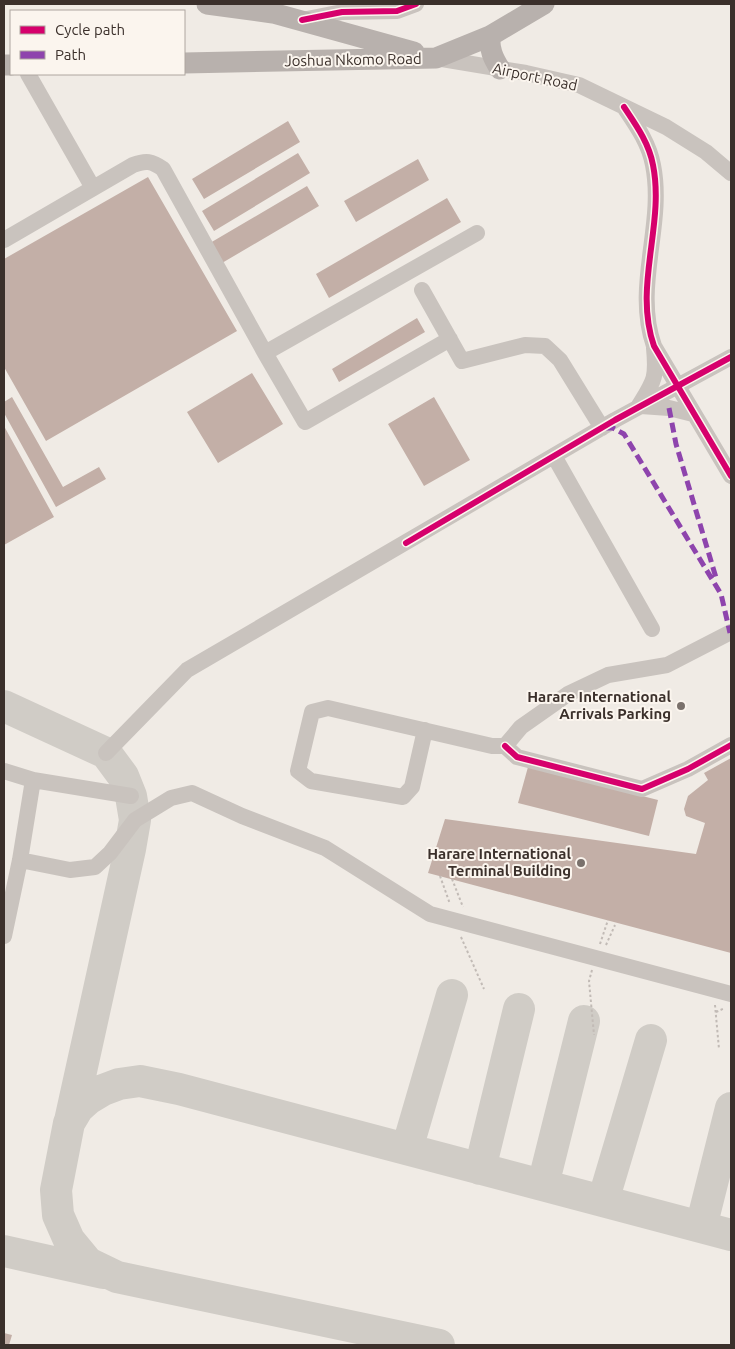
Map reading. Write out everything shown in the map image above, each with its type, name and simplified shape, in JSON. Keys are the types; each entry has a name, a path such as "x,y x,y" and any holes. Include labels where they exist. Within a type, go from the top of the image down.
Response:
{"main road":[{"name":"Joshua Nkomo Road","path":"207,4 273,13 436,58"},
{"path":"436,58 490,36 544,4"},
{"path":"490,36 489,46 491,53 500,69"},
{"name":"Joshua Nkomo Road","path":"185,62 436,58"}],"street":[{"path":"302,20 342,12 397,11 416,4"},
{"name":"Airport Road","path":"436,58 579,85 666,127 706,152 731,173"},
{"path":"29,75 93,188"},
{"path":"624,107 645,140 653,164 656,193 647,283 647,313 656,364 654,382 639,407"},
{"path":"4,240 133,164 145,161 156,164 163,169 265,354 305,422 450,339"},
{"path":"265,354 477,233"},
{"path":"422,290 462,361 525,345 545,346 560,360 602,428"},
{"path":"654,346 731,476"},
{"path":"106,753 187,670 602,428 731,357"},
{"path":"639,407 669,408 693,414"},
{"path":"554,456 652,629"},
{"path":"505,746 521,727 568,694 608,675 667,665 731,632"},
{"path":"425,730 412,787 403,797 311,781 298,771 312,712 328,708 425,730 492,746 505,746 517,757 642,789 688,769 731,745"},
{"path":"4,771 33,780 131,796"},
{"path":"4,936 20,860 33,780"},
{"path":"20,860 70,870 95,867 110,853 135,820 171,798 192,793 242,816 325,848 430,914 731,994"}],"path":[{"path":"600,946 608,920"},
{"path":"594,964 589,981 594,1035"},
{"path":"715,1003 719,1049"},
{"path":"716,1012 731,1005"}],"building":[{"path":"288,121 300,142 204,199 192,179"},
{"path":"298,153 310,173 214,231 202,211"},
{"path":"418,159 429,180 356,222 344,201"},
{"path":"148,177 237,331 46,441 4,367 4,259"},
{"path":"307,186 319,206 222,263 210,243"},
{"path":"447,198 461,222 329,298 316,274"},
{"path":"417,318 425,332 339,382 332,369"},
{"path":"252,373 283,424 218,463 187,412"},
{"path":"12,397 63,487 99,467 106,479 56,507 4,413 4,402"},
{"path":"434,397 470,460 424,486 388,424"},
{"path":"4,426 54,517 4,545"},
{"name":"Harare International Terminal Building","path":"731,758 731,953 428,873 445,819 696,854 705,823 686,816 684,809 688,796 708,780 704,773"},
{"path":"528,767 658,800 649,836 518,803"},
{"path":"4,1333 12,1335 9,1345 4,1345"}],"taxiway":[{"path":"4,706 106,753 123,776 131,796 135,820 70,1121"},
{"path":"407,1149 452,995"},
{"path":"480,1169 519,1009"},
{"path":"543,1185 584,1021"},
{"path":"603,1201 651,1040"},
{"path":"439,1345 117,1277 88,1263 69,1240 58,1215 56,1190 69,1123 78,1108 103,1090 119,1084 140,1081 179,1089 731,1235"},
{"path":"701,1227 731,1108"},
{"path":"4,1251 103,1273"}],"marked path":[{"path":"669,408 676,444 717,581"},
{"path":"605,428 613,428 624,434 721,594 730,633"}],"cycle path":[{"path":"302,20 342,12 397,11 416,4"},
{"path":"624,107 637,127 651,157 656,188 647,301 648,323 654,346 731,476"},
{"path":"406,543 615,420 731,357"},
{"path":"505,746 517,757 642,789 688,769 731,745"}],"place":[{"name":"Harare International Arrivals Parking","path":"681,706"},
{"name":"Harare International Terminal Building","path":"581,863"}]}
